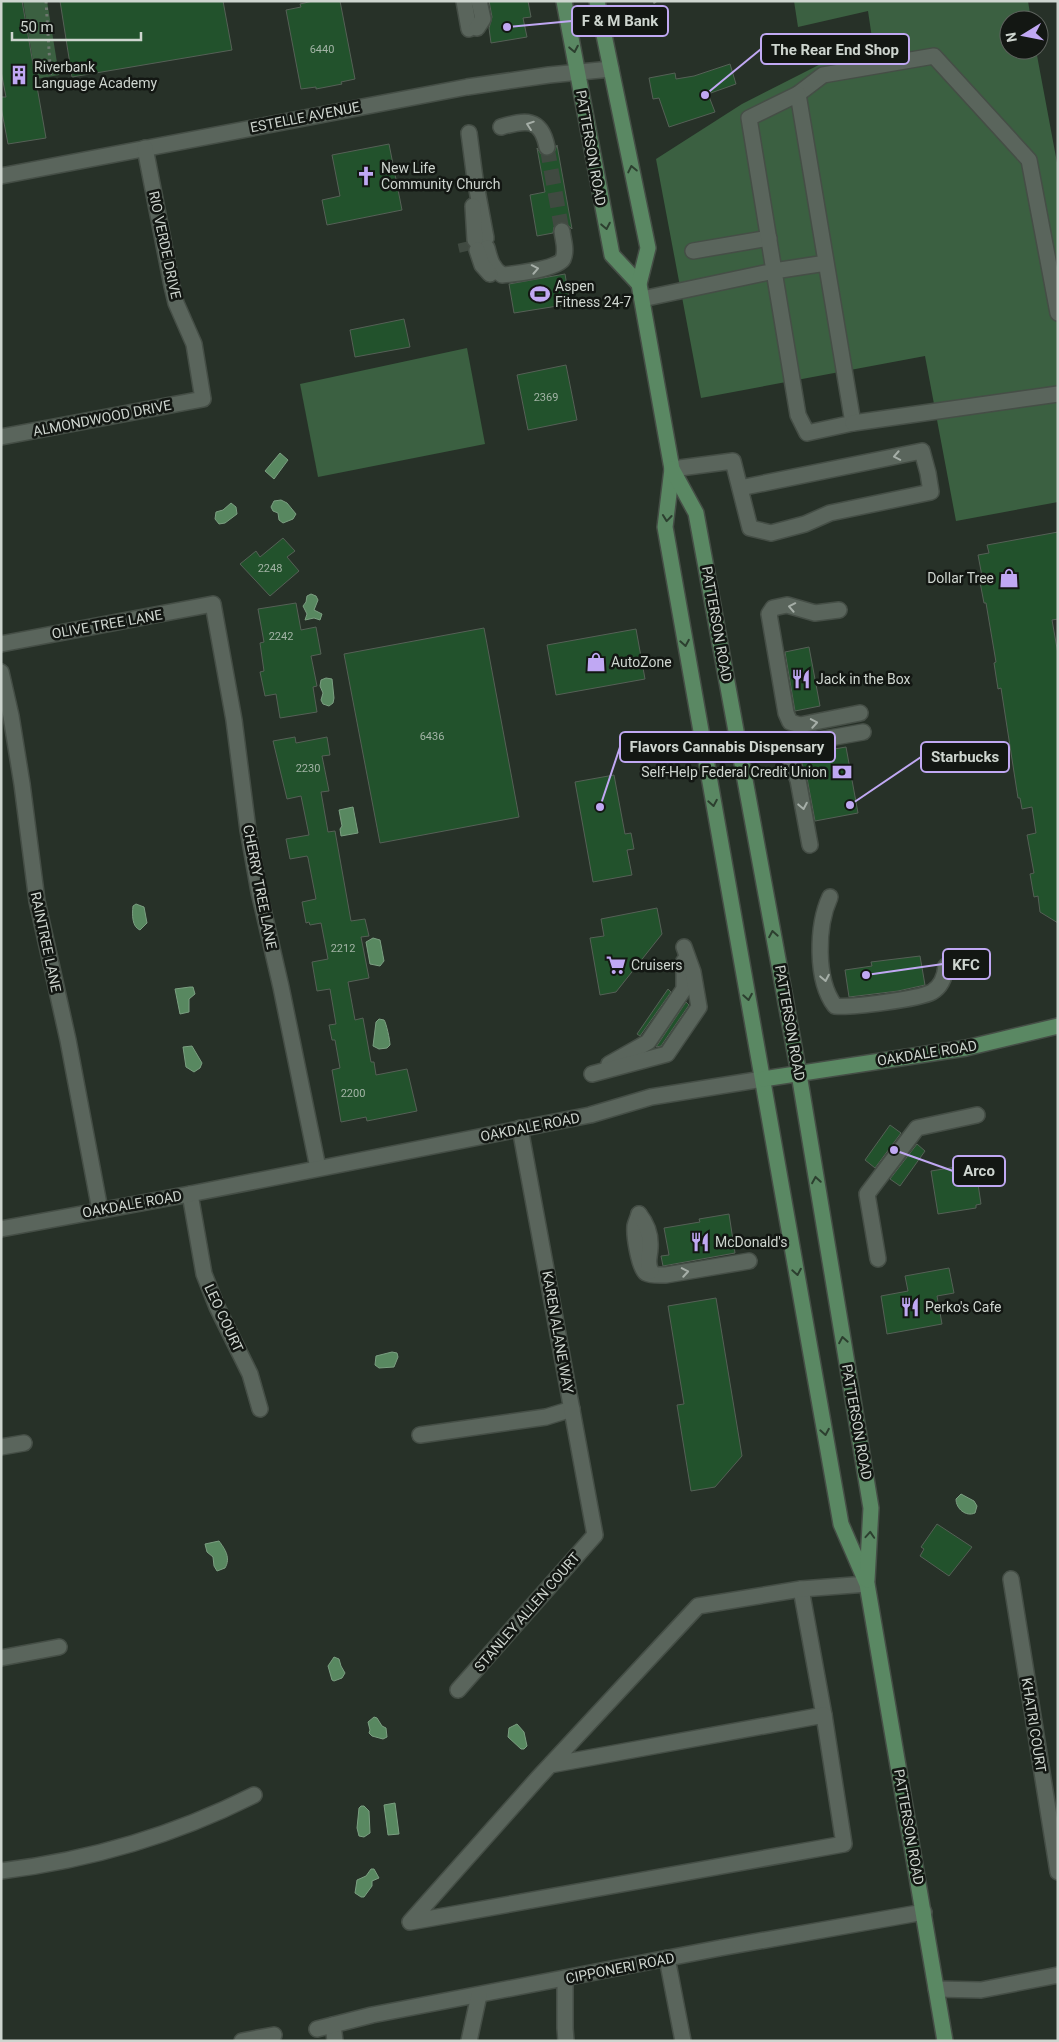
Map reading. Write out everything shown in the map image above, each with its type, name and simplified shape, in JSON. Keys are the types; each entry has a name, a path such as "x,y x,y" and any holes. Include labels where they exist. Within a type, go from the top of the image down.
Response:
{"main road":[{"name":"PATTERSON ROAD","path":"564,1 612,255 641,292"},
{"name":"PATTERSON ROAD","path":"597,1 648,248 641,292 672,469 666,527 725,872 841,1524 867,1584"},
{"name":"PATTERSON ROAD","path":"672,469 696,513 799,1074 871,1508 867,1584 945,2041"},
{"name":"OAKDALE ROAD","path":"763,1079 966,1048 1058,1026"}],"street":[{"path":"464,1 473,29"},
{"path":"472,1 473,29"},
{"path":"473,29 482,19 479,1"},
{"path":"1058,313 1029,160 934,56 823,74 798,94 749,118 798,415 807,433 853,424 1058,394"},
{"name":"ESTELLE AVENUE","path":"1,176 420,96 578,71 611,69"},
{"path":"798,94 853,424"},
{"path":"501,127 518,122 528,122 536,125 542,131 547,147"},
{"path":"469,133 474,179 476,245 470,262 478,270 496,275 551,267 561,262 565,250 562,231"},
{"name":"RIO VERDE DRIVE","path":"145,148 172,286 176,303 194,344 203,399"},
{"path":"474,179 473,196 476,245 492,264 496,275"},
{"path":"693,251 769,238"},
{"path":"641,292 826,263"},
{"name":"ALMONDWOOD DRIVE","path":"1,437 203,399"},
{"path":"672,469 733,461 750,528 771,533 805,524 830,513 931,492 922,451 740,488"},
{"name":"OLIVE TREE LANE","path":"1,644 213,604"},
{"name":"CHERRY TREE LANE","path":"213,604 234,720 248,830 259,892 281,987 318,1168"},
{"path":"839,610 815,613 787,605 773,608 769,614 786,713 790,722 800,725 860,714"},
{"name":"RAINTREE LANE","path":"1,672 17,755 37,901 68,1040 100,1210"},
{"path":"810,845 798,780 788,754 790,749 796,744 863,732"},
{"path":"830,897 824,910 820,940 827,990 835,1006 849,1007 878,1003 932,992 944,979 946,966"},
{"path":"684,947 693,972 699,1006 667,1054 592,1074 648,1042 684,989 684,947"},
{"name":"OAKDALE ROAD","path":"1,1229 190,1194 590,1115 650,1097 763,1079"},
{"path":"878,1260 867,1194 917,1128 977,1115"},
{"name":"KAREN ALANE WAY","path":"520,1128 595,1535"},
{"name":"LEO COURT","path":"190,1194 204,1274 217,1307 250,1374 260,1409"},
{"path":"639,1214 635,1227 640,1262 643,1270 655,1276 749,1261"},
{"path":"420,1435 546,1417 572,1408"},
{"path":"1,1447 24,1443"},
{"name":"STANLEY ALLEN COURT","path":"458,1690 595,1535"},
{"name":"KHATRI COURT","path":"1011,1579 1058,1872"},
{"path":"801,1590 824,1715 844,1844 410,1922 550,1765 698,1606 801,1590 867,1584"},
{"path":"1,1658 59,1647"},
{"path":"550,1765 824,1715"},
{"path":"1,1871 64,1862 108,1851 219,1813 254,1794"},
{"name":"CIPPONERI ROAD","path":"316,2029 667,1958 924,1912"},
{"path":"667,1958 683,2041"},
{"path":"936,1988 981,1990 1058,1975"},
{"path":"565,1978 564,2028 566,2041"},
{"path":"469,2041 479,1995"},
{"path":"333,2025 335,2041"},
{"path":"242,2041 274,2035"}],"path":[{"path":"46,1 50,82"},
{"path":"654,1 664,18"}],"shaded area":[{"path":"23,1 47,1 59,75 36,79"},
{"path":"794,1 1028,1 1029,10 999,10 999,60 1038,60 1058,168 1058,502 956,521 925,356 701,398 656,159 742,104 872,38 868,11 798,27"},
{"path":"467,348 485,444 318,477 300,384"},
{"path":"280,453 288,460 274,479 265,471"},
{"path":"281,500 287,503 296,514 293,519 283,523 279,520 278,513 273,511 271,507 274,501"},
{"path":"231,503 236,507 237,514 225,523 219,524 215,519 216,512 223,510"},
{"path":"311,594 316,596 318,600 314,610 322,614 320,620 314,618 305,620 307,614 303,606 307,596"},
{"path":"326,678 332,679 334,698 333,703 329,706 323,704 321,700 323,693 320,686 321,680"},
{"path":"353,807 358,833 341,836 340,829 342,826 339,810"},
{"path":"136,904 144,907 147,923 140,930 135,926 133,920 133,906"},
{"path":"373,938 380,940 384,961 380,966 370,964 366,942"},
{"path":"193,987 195,994 189,999 189,1012 180,1014 175,989"},
{"path":"379,1019 384,1020 387,1027 390,1045 387,1048 379,1049 373,1046 376,1022"},
{"path":"192,1046 202,1063 200,1068 194,1072 186,1067 183,1047"},
{"path":"392,1352 397,1353 398,1357 394,1367 379,1368 375,1365 376,1356"},
{"path":"961,1494 974,1501 977,1506 975,1513 968,1514 960,1509 956,1499"},
{"path":"219,1541 225,1550 227,1564 225,1568 217,1571 214,1566 213,1557 207,1552 205,1544"},
{"path":"334,1657 339,1659 345,1673 342,1678 334,1681 328,1666"},
{"path":"374,1717 386,1728 387,1737 383,1739 372,1736 369,1733 368,1722"},
{"path":"517,1724 524,1732 527,1746 524,1749 521,1749 508,1737 509,1728"},
{"path":"395,1803 399,1834 388,1835 384,1805"},
{"path":"364,1806 369,1811 370,1833 364,1837 359,1836 357,1828 359,1808"},
{"path":"371,1869 374,1869 379,1878 372,1881 372,1886 364,1897 361,1897 355,1893 357,1880 366,1876"}],"building":[{"name":"Riverbank Language Academy","path":"1,1 22,1 46,138 8,144 1,107 1,97 6,97 1,71"},
{"path":"60,1 223,1 232,50 72,77"},
{"path":"313,1 340,1 355,79 341,82 342,84 316,89 316,87 301,89 286,10 301,7 300,4"},
{"path":"489,1 528,1 531,17 523,18 527,37 491,43 489,28 492,17"},
{"path":"730,64 736,84 708,94 715,112 669,127 659,98 653,99 649,78 675,73 676,79 694,76"},
{"name":"New Life Community Church","path":"389,144 402,210 327,225 322,200 340,196 332,155"},
{"path":"557,145 572,229 566,223 560,222 554,227 553,233 537,236 530,195 545,192 537,148 541,154 549,156 554,153"},
{"name":"Aspen Fitness 24-7","path":"565,274 570,304 514,313 509,284"},
{"path":"404,319 410,347 355,357 350,330"},
{"path":"566,365 577,420 528,430 517,375"},
{"path":"1058,532 1058,619 1052,620 1058,654 1058,923 1040,912 1038,896 1034,897 1030,874 1034,873 1027,835 1036,833 1032,807 1022,809 1020,798 1018,798 1001,688 998,689 994,663 996,662 986,603 984,603 979,577 982,576 978,555 989,553 987,545"},
{"path":"283,538 295,551 287,557 299,571 270,596 240,564 256,551 260,557"},
{"path":"296,603 301,630 316,627 321,654 311,656 317,686 313,687 317,712 280,718 276,694 265,696 260,672 264,671 260,643 264,642 258,609"},
{"path":"484,628 519,817 380,843 344,654"},
{"name":"AutoZone","path":"636,629 645,679 556,695 547,645"},
{"name":"Jack in the Box","path":"809,647 820,706 795,711 785,652"},
{"path":"295,737 296,743 327,737 330,755 322,756 329,791 321,792 328,832 335,831 351,921 365,919 369,936 361,937 369,978 348,982 355,1020 363,1018 371,1062 374,1062 376,1075 407,1069 417,1111 367,1121 366,1117 341,1122 332,1070 340,1068 335,1040 332,1040 329,1025 336,1024 330,989 317,991 312,962 328,959 321,923 310,925 309,922 306,923 302,902 316,899 308,858 307,856 290,859 286,839 309,835 301,796 287,799 273,741"},
{"path":"846,747 858,813 815,821 807,778 799,755"},
{"path":"614,775 625,834 631,833 634,849 627,850 632,875 593,882 575,782"},
{"name":"Cruisers","path":"657,908 662,934 616,992 600,995 590,938 604,936 601,919"},
{"path":"920,956 925,985 898,991 849,997 845,970 872,966 871,962"},
{"path":"668,989 671,992 640,1036 637,1034"},
{"path":"686,1002 689,1005 661,1046 656,1047"},
{"path":"890,1125 901,1133 875,1168 865,1160"},
{"path":"917,1144 925,1151 900,1186 890,1179"},
{"path":"975,1164 981,1204 976,1205 976,1208 938,1214 931,1171"},
{"name":"McDonald's","path":"729,1214 735,1253 663,1266 661,1256 669,1255 664,1228 700,1222 699,1219"},
{"path":"949,1268 954,1293 937,1296 942,1324 887,1334 881,1296 908,1291 905,1276"},
{"path":"716,1298 742,1456 715,1487 691,1491 677,1405 684,1404 668,1306"},
{"path":"937,1524 972,1547 949,1576 920,1556 924,1549 921,1547"}],"tunnel":[{"path":"547,147 562,231"},
{"path":"465,242 467,251"}],"place":[{"name":"F & M Bank","path":"507,27"},
{"name":"Riverbank Language Academy","path":"19,75"},
{"name":"The Rear End Shop","path":"705,95"},
{"name":"New Life Community Church","path":"366,176"},
{"name":"Aspen Fitness 24-7","path":"540,294"},
{"name":"Dollar Tree","path":"1009,578"},
{"name":"AutoZone","path":"596,662"},
{"name":"Jack in the Box","path":"801,679"},
{"name":"Self-Help Federal Credit Union","path":"842,772"},
{"name":"Starbucks","path":"850,805"},
{"name":"Flavors Cannabis Dispensary","path":"600,807"},
{"name":"Cruisers","path":"616,965"},
{"name":"KFC","path":"866,975"},
{"name":"Arco","path":"894,1150"},
{"name":"McDonald's","path":"700,1242"},
{"name":"Perko's Cafe","path":"910,1307"}]}
